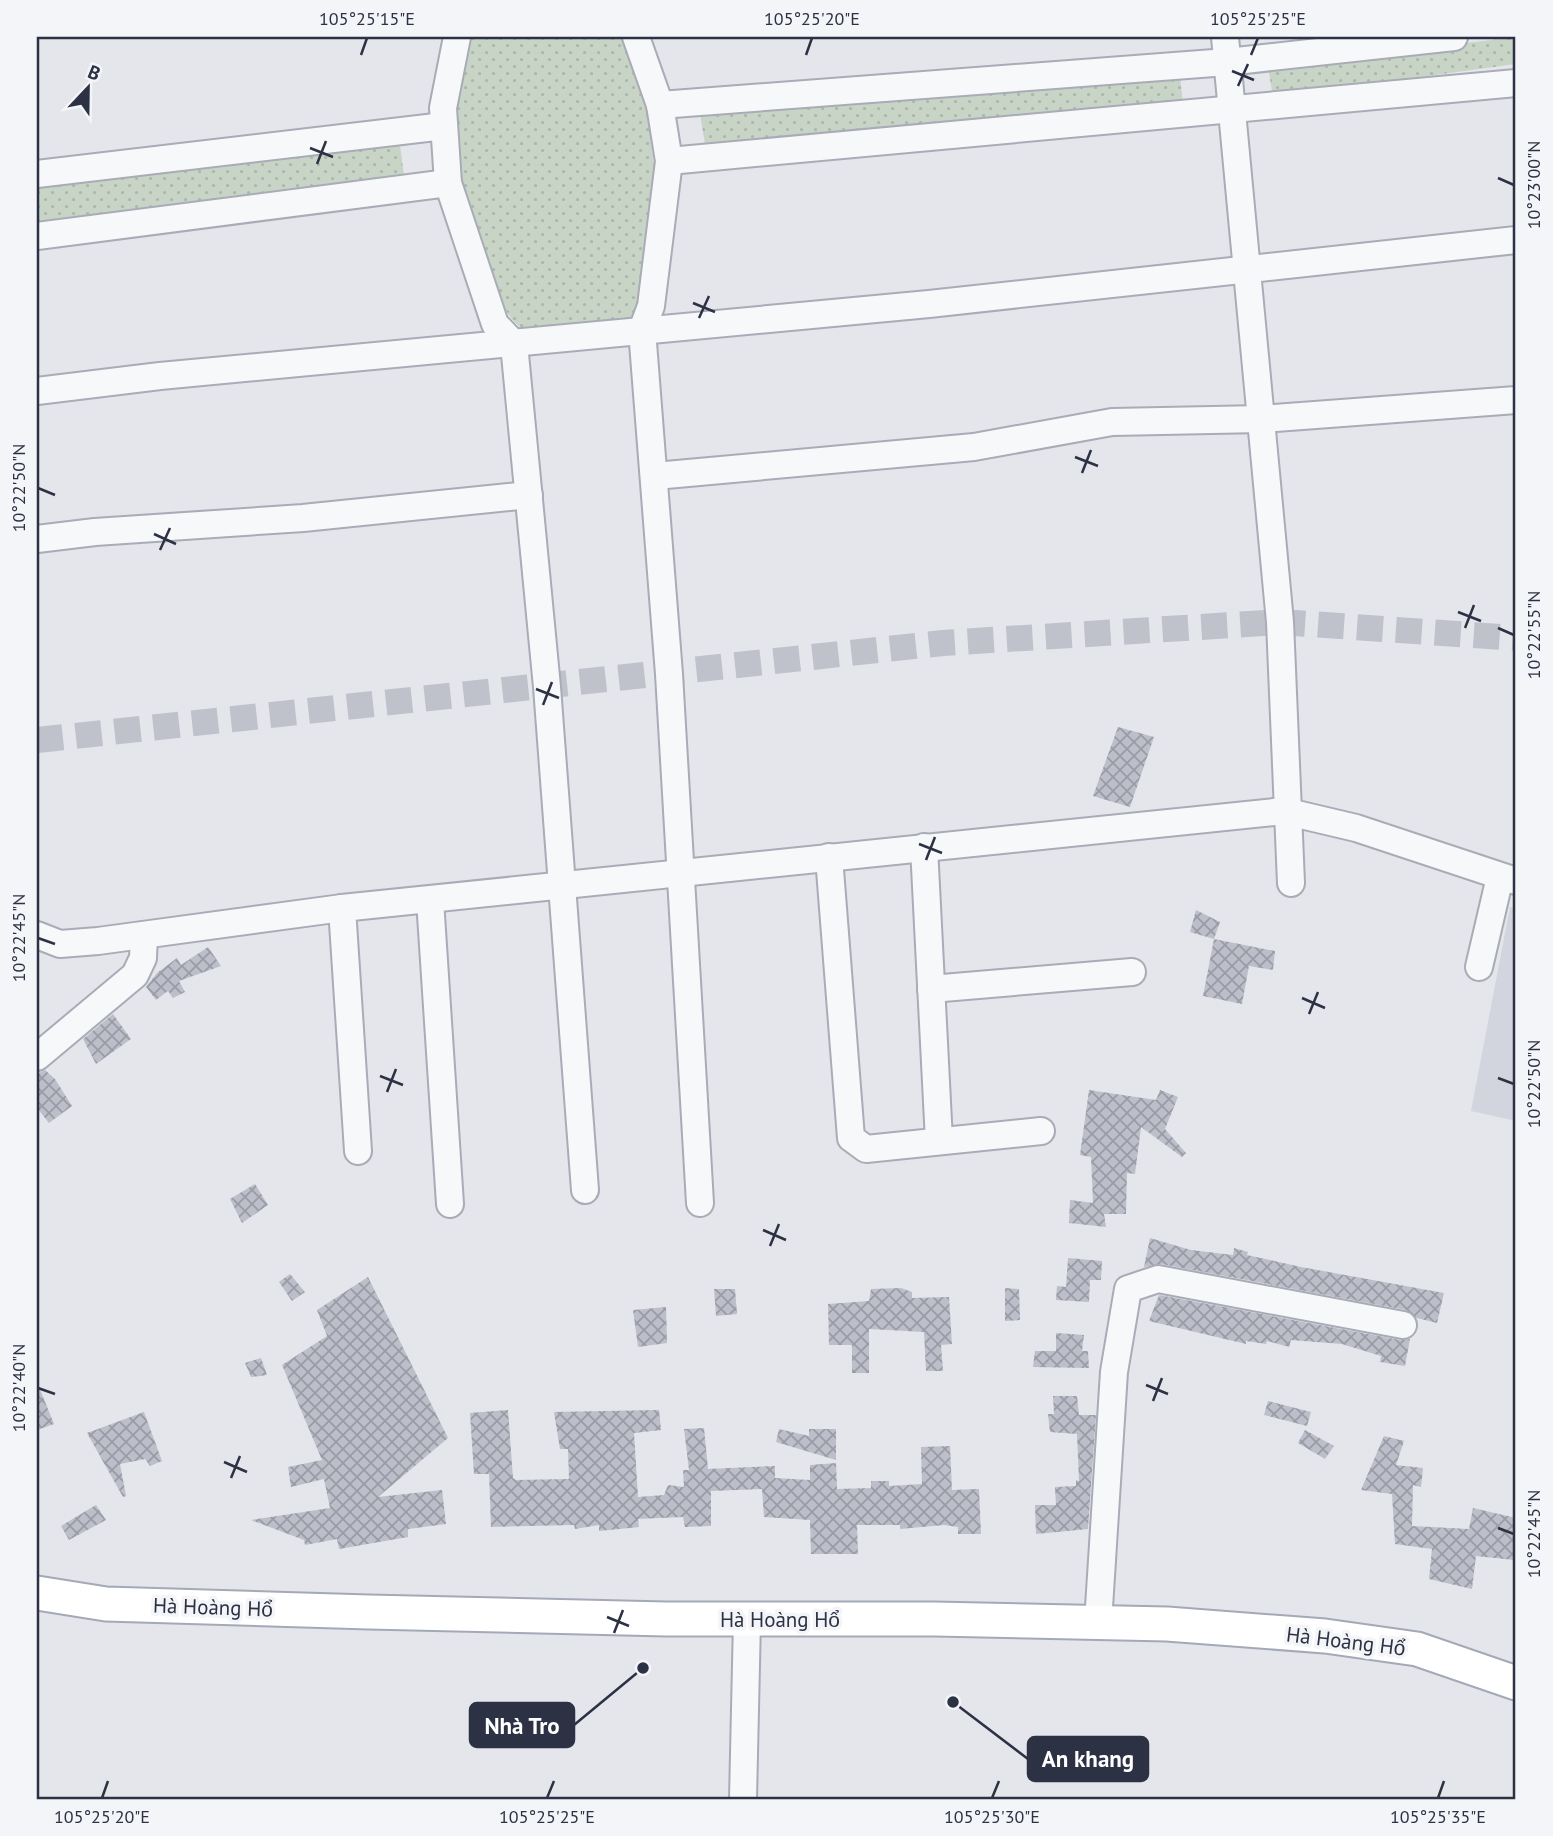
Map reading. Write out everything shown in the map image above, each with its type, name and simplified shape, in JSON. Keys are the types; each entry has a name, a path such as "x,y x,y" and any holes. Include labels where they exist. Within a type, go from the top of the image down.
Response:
{"main road":[{"name":"Hà Hoàng Hổ","path":"37,1594 106,1604 747,1620 934,1619 1099,1610 1417,1649 1516,1683"}],"street":[{"path":"457,37 443,108 448,183 495,324 514,344 529,495 586,1190"},
{"path":"636,37 660,105 668,161 651,306 642,330 655,476 700,1203"},
{"path":"660,105 1226,50 1454,37"},
{"path":"1226,50 1234,110 1280,622 1291,883"},
{"path":"668,161 1516,83"},
{"path":"37,174 444,126"},
{"path":"37,236 448,183"},
{"path":"37,391 160,376 929,304 1516,240"},
{"path":"655,476 974,447 1112,422 1262,419 1516,400"},
{"path":"37,539 95,532 303,518 529,495"},
{"path":"37,935 60,944 342,908 562,884 1287,811 1356,828 1508,879 1479,967"},
{"path":"924,848 939,1141"},
{"path":"829,857 851,1138 866,1149 1041,1131"},
{"path":"430,900 450,1204"},
{"path":"342,908 358,1151"},
{"path":"37,1057 135,975 144,958 144,935"},
{"path":"932,989 1132,972"},
{"path":"1099,1610 1114,1372 1128,1289 1158,1279 1403,1325"},
{"path":"743,1799 747,1620"}],"shaded area":[{"path":"1510,907 1516,908 1516,1121 1471,1111"}],"green space":[{"path":"470,37 625,37 648,112 656,183 644,297 628,321 524,329 513,320 505,308 471,220 458,160 456,100"},
{"path":"1516,37 1516,64 1273,97 1268,67"},
{"path":"1180,75 1183,105 706,150 700,114"},
{"path":"400,145 404,176 37,221 37,187"}],"building":[{"path":"1118,727 1154,737 1130,807 1093,796"},
{"path":"1196,910 1220,922 1214,939 1190,932"},
{"path":"1214,939 1275,951 1273,970 1249,966 1242,1004 1203,996"},
{"path":"208,947 221,966 179,981 185,992 173,998 168,991 156,1000 146,987 157,973 177,958 181,965"},
{"path":"113,1014 131,1039 96,1064 83,1039"},
{"path":"45,1070 55,1079 72,1106 49,1123 37,1108 37,1074"},
{"path":"1089,1090 1156,1100 1160,1090 1178,1097 1165,1129 1186,1153 1182,1157 1141,1127 1135,1174 1127,1173 1126,1214 1104,1214 1106,1227 1069,1223 1070,1200 1093,1203 1091,1157 1080,1155"},
{"path":"255,1184 268,1205 242,1223 230,1199"},
{"path":"1150,1238 1191,1250 1233,1255 1234,1248 1248,1252 1247,1255 1301,1267 1444,1293 1437,1323 1417,1318 1406,1310 1161,1264 1144,1267"},
{"path":"1068,1258 1102,1261 1101,1280 1090,1280 1089,1302 1056,1300 1057,1286 1066,1287"},
{"path":"290,1274 305,1292 292,1301 279,1282"},
{"path":"368,1277 448,1438 378,1497 442,1490 446,1524 408,1529 408,1537 339,1549 337,1539 305,1545 304,1540 251,1520 330,1508 324,1479 291,1487 288,1467 322,1460 282,1365 327,1336 317,1310"},
{"path":"901,1288 912,1292 912,1298 949,1297 952,1344 941,1345 943,1371 926,1371 924,1332 869,1329 869,1373 852,1373 852,1345 829,1345 828,1304 869,1301 871,1289"},
{"path":"1005,1288 1019,1289 1020,1320 1005,1321"},
{"path":"714,1289 735,1289 737,1314 716,1316"},
{"path":"1159,1295 1400,1340 1410,1339 1405,1366 1380,1362 1381,1356 1342,1344 1291,1340 1289,1347 1267,1341 1266,1344 1246,1341 1246,1344 1149,1321"},
{"path":"666,1307 667,1343 638,1347 633,1310"},
{"path":"1056,1333 1084,1335 1082,1351 1088,1351 1089,1368 1033,1367 1035,1351 1056,1351"},
{"path":"261,1358 267,1375 251,1377 245,1363"},
{"path":"37,1382 54,1424 37,1430"},
{"path":"1053,1396 1077,1396 1079,1415 1096,1415 1088,1529 1036,1534 1035,1505 1056,1505 1055,1487 1076,1486 1076,1480 1079,1481 1077,1434 1050,1432 1048,1414 1054,1414"},
{"path":"1268,1401 1311,1412 1307,1426 1264,1415"},
{"path":"508,1410 513,1478 516,1480 569,1479 568,1449 560,1449 554,1412 659,1410 661,1430 634,1433 638,1497 664,1495 668,1485 684,1487 683,1470 689,1470 684,1429 704,1428 708,1469 775,1466 775,1478 810,1480 810,1465 836,1463 837,1489 871,1488 871,1481 889,1481 889,1486 922,1484 921,1447 950,1446 952,1490 979,1489 981,1534 958,1534 958,1527 944,1525 900,1529 900,1525 857,1525 858,1554 811,1554 810,1520 764,1517 762,1489 711,1491 711,1526 685,1527 683,1517 638,1519 639,1527 599,1531 599,1525 575,1529 574,1525 491,1527 489,1474 474,1474 470,1413"},
{"path":"144,1412 162,1461 150,1466 145,1459 120,1464 126,1496 123,1497 87,1433"},
{"path":"779,1429 809,1436 809,1429 836,1429 836,1460 776,1442"},
{"path":"1305,1430 1334,1446 1325,1459 1298,1443"},
{"path":"1384,1436 1404,1441 1396,1465 1423,1468 1421,1487 1413,1485 1412,1526 1469,1529 1473,1508 1516,1518 1514,1560 1476,1556 1472,1589 1429,1579 1432,1549 1395,1544 1392,1494 1361,1490"},
{"path":"96,1505 106,1520 69,1540 61,1526"}],"tunnel":[{"path":"37,740 943,643 1280,622 1516,638"}],"place":[{"name":"Nhà Tro","path":"643,1668"},
{"name":"An khang","path":"953,1702"}]}
